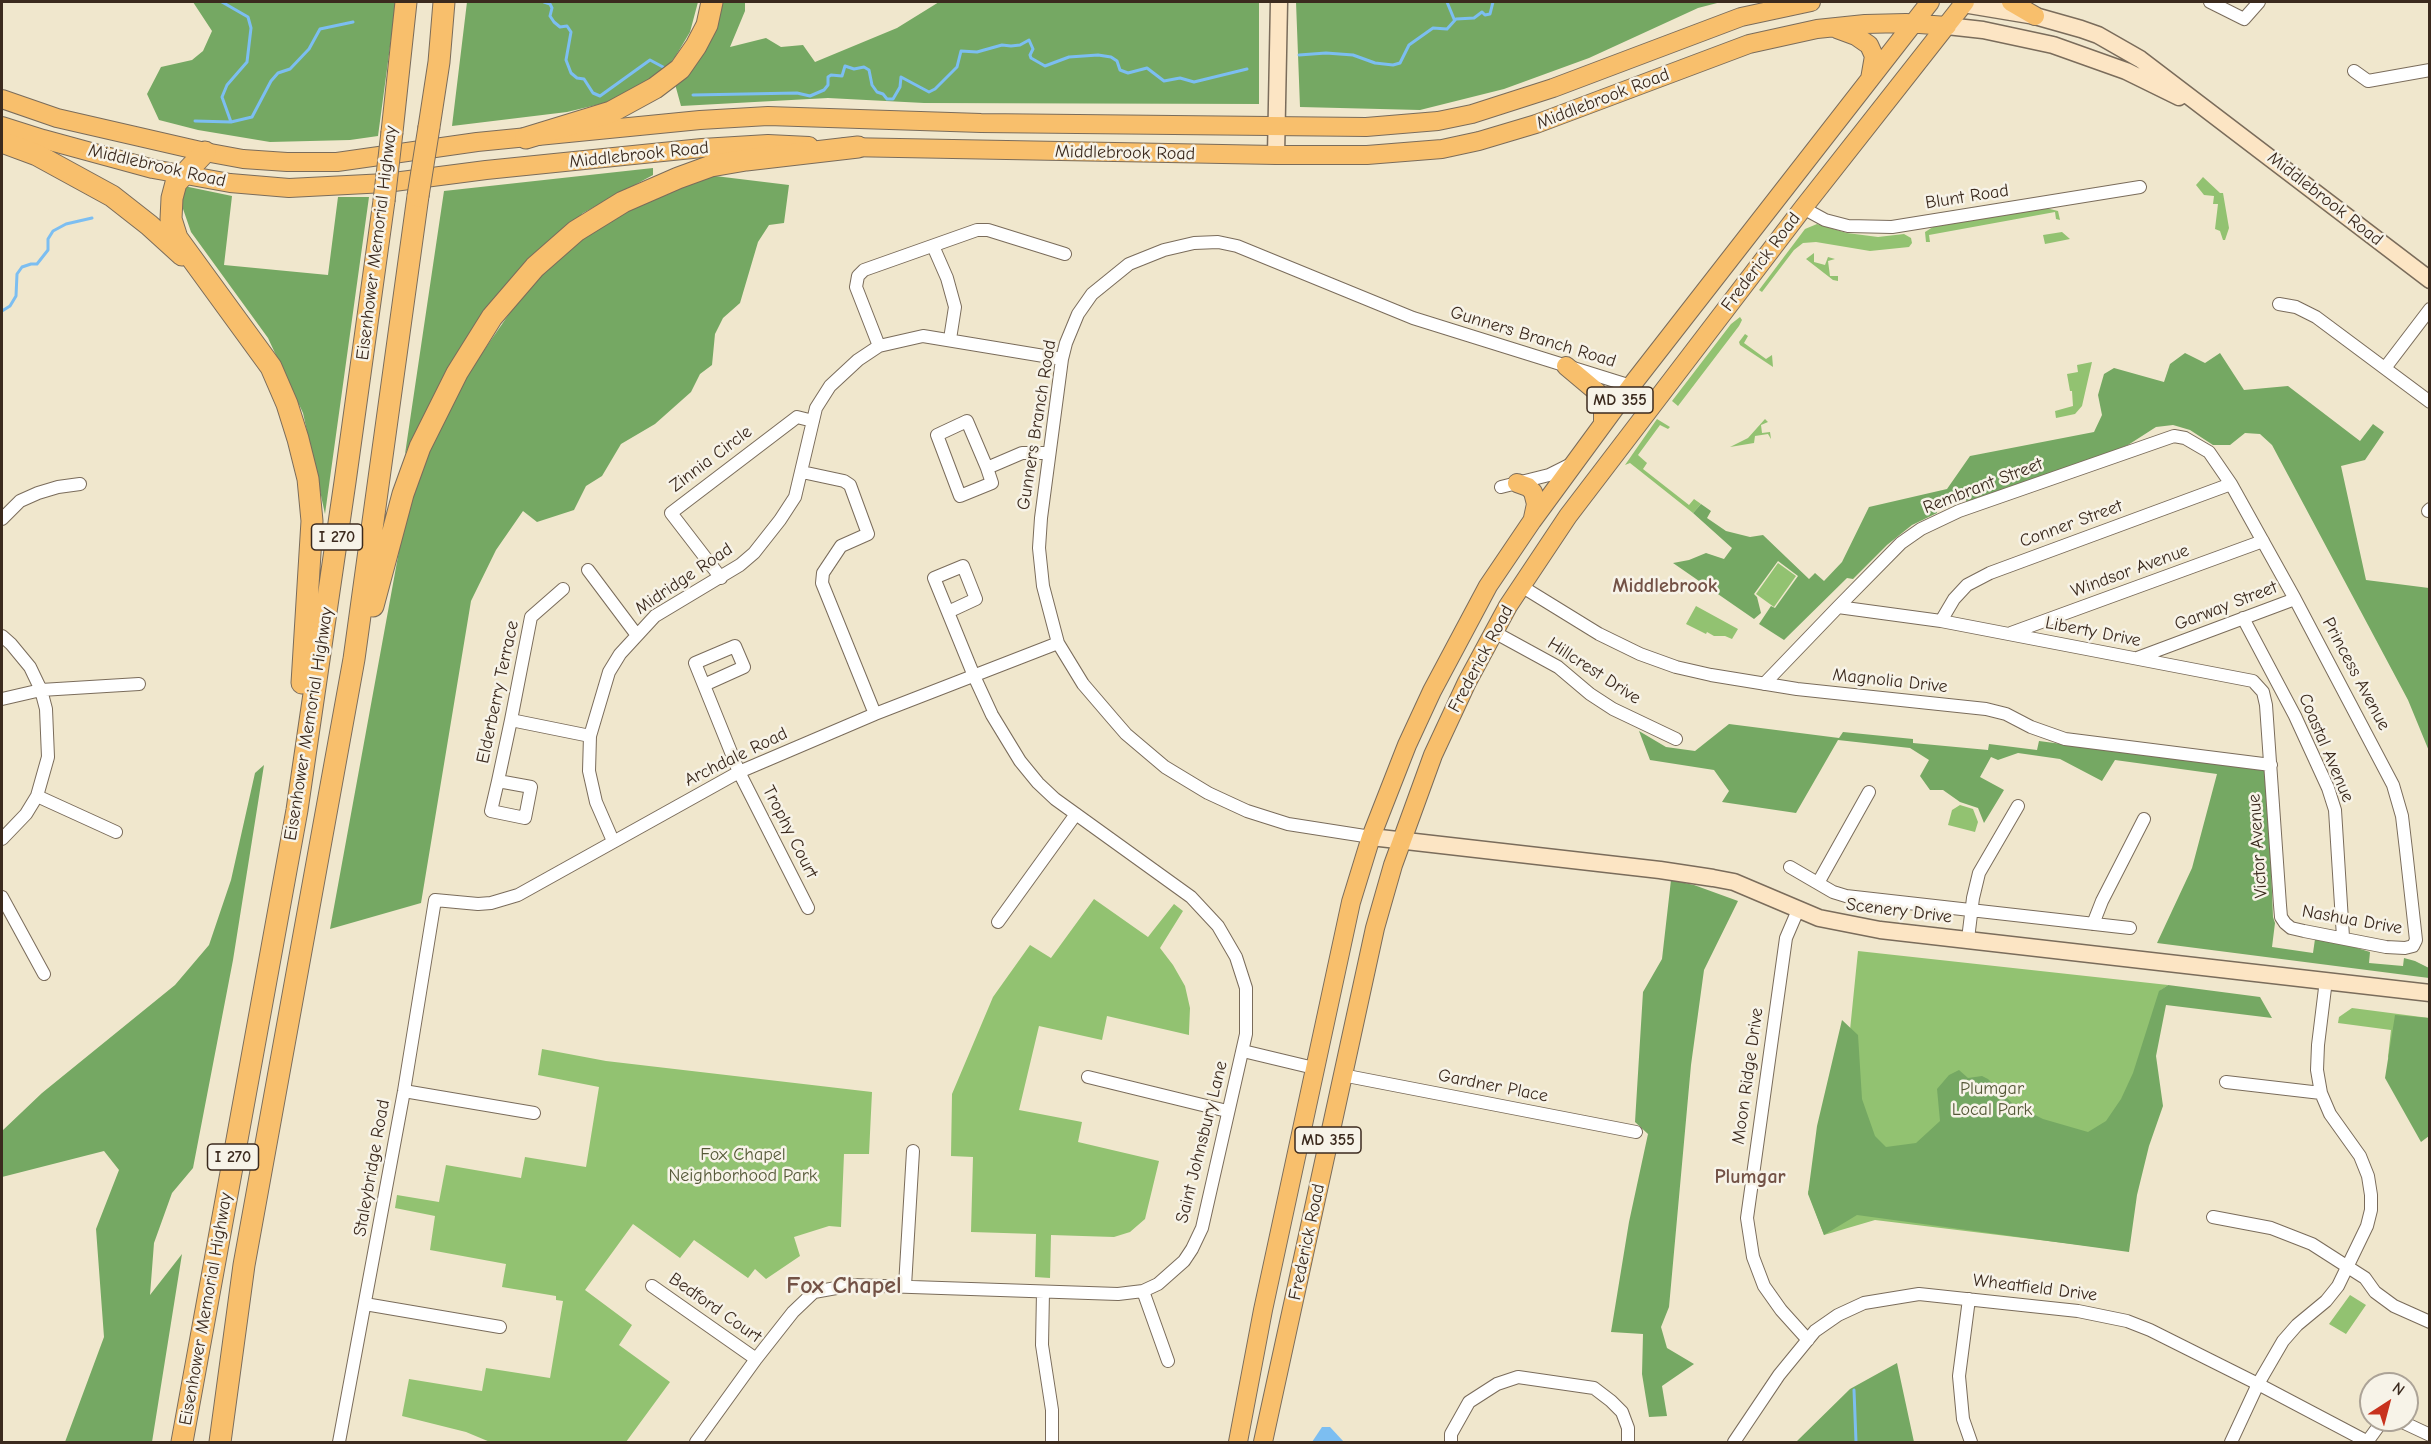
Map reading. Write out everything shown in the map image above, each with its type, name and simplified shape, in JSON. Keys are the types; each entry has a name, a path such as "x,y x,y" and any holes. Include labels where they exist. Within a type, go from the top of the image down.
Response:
{"highway":[{"name":"Eisenhower Memorial Highway","path":"182,1443 297,810 344,494 384,201 406,2"},
{"name":"I 270","path":"220,1443 244,1265 354,659 418,196 439,62 444,2"},
{"path":"439,62 456,2"},
{"path":"526,138 619,110 655,88 680,69 696,46 707,25 712,2"},
{"path":"2,142 37,155 112,196 166,240 223,300"},
{"path":"346,705 403,494 420,447 458,372 492,317 535,267 576,231 622,202 678,178 711,166 728,163 858,147"},
{"path":"205,152 176,183 172,198 171,219 177,238 271,367 287,404 309,479 312,521 305,652 285,871"}],"main road":[{"name":"Middlebrook Road","path":"2,99 57,118 205,152 243,159 337,162 477,142 699,120 768,116 981,123 1365,127 1438,121 1472,114 1553,88 1741,17 1811,2"},
{"name":"Frederick Road","path":"1238,1443 1263,1310 1343,934 1371,837 1407,745 1432,691 1488,586 1532,520 1631,386 1930,2"},
{"name":"Frederick Road","path":"1263,1443 1375,928 1402,840 1433,755 1467,682 1521,586 1568,516 1803,207 1947,26 1959,2"},
{"path":"2011,2 2035,16"},
{"name":"Middlebrook Road","path":"2,126 153,168 230,183 289,188 345,186 702,148 768,144 1367,155 1442,149 1479,141 1536,124 1749,44 1832,27 1914,23 1947,26"},
{"path":"1832,27 1856,36 1869,45 1874,56 1870,79"},
{"path":"1566,366 1597,392 1603,406 1603,424"},
{"path":"1509,485 1528,487 1533,492 1536,504 1532,520"}],"street":[{"path":"1276,155 1279,2"},
{"name":"Middlebrook Road","path":"1959,2 2035,16 2081,28 2124,49 2178,86 2219,120 2430,280"},
{"path":"2210,2 2244,19 2259,2"},
{"name":"Middlebrook Road","path":"1947,26 2026,38 2086,56 2126,71 2219,120"},
{"path":"2354,71 2368,81 2430,70"},
{"name":"Blunt Road","path":"1803,207 1825,220 1848,226 1892,227 2140,187"},
{"path":"879,346 856,287 858,276 864,270 977,230 988,230 1065,254"},
{"name":"Gunners Branch Road","path":"1371,837 1288,824 1247,811 1208,793 1165,767 1126,734 1113,719 1083,684 1058,643 1043,586 1039,548 1048,453 1062,359 1065,343 1078,314 1092,294 1129,264 1164,250 1194,243 1218,242 1237,246 1413,318 1631,386 1653,403"},
{"path":"933,246 947,278 955,307 950,339"},
{"path":"2279,304 2296,307 2316,316 2430,402"},
{"path":"2385,368 2430,309"},
{"name":"Midridge Road","path":"613,841 596,802 589,771 590,736 609,672 636,634 655,616 721,578 754,553 780,520 795,497 816,408 830,386 858,360 879,346 923,336 1062,359"},
{"name":"Zinnia Circle","path":"721,578 670,513 797,417 813,422"},
{"path":"967,421 987,468 992,483 960,496 937,435 967,421"},
{"name":"Rembrant Street","path":"1764,684 1901,543 1921,529 1959,511 2174,436 2198,444"},
{"name":"Princess Avenue","path":"2198,444 2209,452 2231,484 2295,599 2393,785 2398,798 2415,929 2416,940 2413,946"},
{"path":"987,468 1022,453 1048,453"},
{"path":"1509,485 1549,475 1574,462"},
{"path":"802,472 844,481 850,485 868,534 841,546 823,573 822,583 876,714"},
{"path":"2,519 20,501 58,487 80,484"},
{"name":"Conner Street","path":"1941,621 1954,599 1967,585 1990,573 2231,484"},
{"name":"Windsor Avenue","path":"2010,634 2263,541"},
{"path":"588,570 636,634"},
{"name":"Magnolia Drive","path":"1521,586 1599,634 1676,668 1764,684 1986,709 2006,714 2031,727 2065,739 2271,765"},
{"name":"Elderberry Terrace","path":"498,781 531,617 563,589"},
{"name":"Garway Street","path":"2136,659 2295,599"},
{"name":"Liberty Drive","path":"1838,607 1941,621 2249,679 2263,692 2271,765"},
{"name":"Saint Johnsbury Lane","path":"696,1443 756,1359 793,1312 814,1292 853,1285 1118,1294 1143,1291 1158,1284 1173,1272 1192,1249 1202,1228 1246,1034 1246,988 1236,957 1218,926 1191,897 1076,814 1038,783 1020,761 992,715 948,612"},
{"name":"Coastal Avenue","path":"2243,618 2295,716 2328,788 2335,810 2343,937"},
{"name":"Hillcrest Drive","path":"1494,632 1558,667 1590,694 1614,709 1676,739"},
{"path":"2,636 30,667 41,690 46,709 48,757 37,796 26,814 2,839"},
{"name":"Archdale Road","path":"435,900 478,904 500,901 518,895 739,772 876,714 1058,643"},
{"path":"2,699 41,690 139,684"},
{"name":"Trophy Court","path":"704,685 739,772 808,908"},
{"path":"511,720 590,736"},
{"name":"Victor Avenue","path":"2271,765 2280,905 2285,923"},
{"path":"1818,883 1869,792"},
{"path":"37,796 116,832"},
{"path":"1968,939 1971,909 1979,873 2018,806"},
{"path":"998,922 1076,814"},
{"path":"2093,924 2102,901 2144,819"},
{"name":"Scenery Drive","path":"1371,837 1713,878 1734,882 1798,910 1841,924 2430,993"},
{"path":"1790,867 1844,895 2130,928"},
{"path":"2,897 44,974"},
{"name":"Staleybridge Road","path":"339,1443 404,1091 435,900"},
{"name":"Moon Ridge Drive","path":"1798,910 1786,938 1747,1218 1754,1257 1764,1286 1781,1310 1808,1340"},
{"name":"Nashua Drive","path":"2285,923 2291,928 2386,947 2413,946"},
{"path":"2231,1443 2258,1384 2283,1341 2297,1325 2326,1301 2348,1267 2367,1226 2371,1195 2368,1176 2360,1156 2330,1114 2321,1093 2317,1070 2326,980"},
{"path":"1243,1051 1314,1068"},
{"name":"Gardner Place","path":"1342,1075 1636,1132"},
{"path":"1088,1077 1227,1111"},
{"path":"2226,1082 2321,1093"},
{"path":"404,1091 534,1113"},
{"path":"905,1286 913,1151"},
{"path":"2213,1217 2271,1228 2312,1244 2365,1278 2375,1292 2394,1306 2430,1322"},
{"name":"Bedford Court","path":"652,1286 756,1359"},
{"path":"1143,1291 1168,1361"},
{"path":"1043,1292 1042,1345 1052,1410 1052,1443"},
{"name":"Wheatfield Drive","path":"1734,1443 1779,1375 1815,1332 1838,1315 1864,1303 1919,1294 2078,1311 2127,1321 2150,1329 2367,1442"},
{"path":"1969,1299 1959,1376 1963,1419 1971,1443"},
{"path":"365,1304 500,1327"},
{"path":"1451,1443 1451,1434 1469,1402 1497,1384 1518,1377 1594,1388 1622,1412 1628,1428 1628,1443"}],"green space":[{"path":"193,2 396,2 378,136 350,140 270,142 198,130 159,120 147,94 161,67 192,60 203,51 212,31"},
{"path":"467,2 698,2 690,32 675,57 661,74 617,100 567,112 452,126"},
{"path":"720,2 745,2 745,11 730,47 766,38 781,47 803,45 815,62 897,28 939,2 1259,2 1259,104 924,103 828,98 681,106 675,84 696,65 716,23"},
{"path":"1296,2 1721,2 1698,8 1589,58 1504,89 1420,110 1300,107"},
{"path":"653,168 653,175 583,213 510,280 446,371 405,454 444,191"},
{"path":"715,176 789,185 784,223 769,225 758,242 740,303 723,318 715,334 712,365 700,374 691,392 655,424 621,444 602,476 586,486 574,510 537,522 523,511 496,550 471,601 421,903 330,929 405,518 431,443 471,369 518,301 541,276 591,232 635,207 685,183"},
{"path":"2203,177 2220,193 2223,193 2229,228 2225,240 2220,231 2215,229 2218,204 2213,204 2214,196 2204,195 2196,185"},
{"path":"184,186 232,196 224,265 328,275 338,197 369,197 325,514 303,413 268,338 191,232 182,206"},
{"path":"2046,208 2058,211 2060,220 2056,219 2055,212 1929,235 1930,242 1926,242 1925,232 1933,227"},
{"path":"1817,224 1847,233 1878,237 1904,234 1911,238 1912,243 1909,247 1870,251 1816,242 1803,243 1794,250 1762,292 1759,290 1805,229"},
{"path":"2062,232 2070,239 2045,244 2043,235"},
{"path":"1814,253 1814,262 1825,265 1828,257 1835,259 1828,261 1830,276 1838,276 1838,281 1833,280 1806,259"},
{"path":"1740,317 1742,320 1739,326 1678,406 1672,401 1731,324"},
{"path":"1745,334 1748,336 1744,343 1766,359 1772,355 1773,367 1740,345 1739,342"},
{"path":"2185,353 2205,363 2220,353 2244,390 2288,386 2360,441 2373,424 2384,432 2365,460 2341,466 2366,580 2429,588 2429,751 2408,700 2272,445 2260,434 2245,433 2230,445 2213,445 2190,430 2173,425 2156,427 2128,445 2089,461 1967,503 1965,497 1935,507 1937,513 1912,525 1887,545 1853,579 1847,578 1784,640 1759,624 1771,606 1775,608 1798,576 1778,561 1754,594 1761,613 1754,619 1673,563 1706,553 1724,559 1732,548 1693,513 1701,504 1711,511 1707,518 1726,531 1750,537 1763,535 1809,579 1815,573 1824,581 1842,562 1869,507 1947,489 1970,456 2094,432 2102,415 2098,395 2104,374 2114,368 2164,382 2170,364"},
{"path":"2092,362 2082,406 2075,414 2056,418 2055,411 2073,406 2067,374 2078,372 2077,365"},
{"path":"1657,419 1670,427 1668,429 1660,425 1638,455 1647,463 1643,469 1689,505 1694,499 1701,504 1693,513 1630,463 1625,465"},
{"path":"1765,419 1768,422 1761,425 1762,433 1770,432 1771,439 1768,434 1755,436 1754,443 1730,447 1748,438"},
{"path":"1778,563 1796,576 1774,607 1756,594"},
{"path":"1696,606 1738,629 1732,639 1725,636 1714,636 1707,632 1706,634 1686,624"},
{"path":"1729,724 1839,738 1843,732 1913,739 1913,743 1988,750 1989,744 2037,750 2039,741 2267,771 2275,923 2272,947 2313,953 2315,939 2341,943 2370,952 2369,963 2403,966 2404,958 2415,961 2429,968 2429,978 2157,943 2192,868 2217,774 2115,760 2102,781 2060,759 2018,753 1998,760 1991,757 1980,777 2004,790 1984,823 1978,808 1960,802 1943,790 1930,790 1920,776 1929,760 1910,748 1838,740 1796,813 1722,802 1729,791 1714,770 1650,760 1639,731 1666,747 1695,751"},
{"path":"264,765 233,960 193,1168 172,1193 154,1243 150,1295 182,1254 152,1442 65,1442 104,1337 96,1229 119,1170 104,1151 2,1177 2,1131 42,1093 175,985 209,945 231,880 255,773"},
{"path":"1960,805 1973,809 1978,822 1975,832 1948,825 1952,810"},
{"path":"1671,880 1694,885 1738,901 1704,970 1691,1065 1669,1307 1661,1327 1667,1348 1694,1364 1662,1386 1667,1416 1649,1417 1642,1374 1643,1334 1611,1332 1629,1222 1648,1134 1635,1122 1643,992 1662,959"},
{"path":"1094,899 1148,937 1174,904 1183,911 1160,948 1185,986 1190,1008 1189,1035 1107,1016 1102,1040 1039,1026 1019,1110 1082,1122 1078,1142 1159,1161 1145,1219 1130,1232 1114,1237 1051,1235 1050,1278 1035,1277 1036,1234 971,1232 973,1157 951,1156 952,1094 993,997 1030,945 1051,958"},
{"name":"Plumgar Local Park","path":"1858,951 2168,985 2161,990 2122,1250 1875,1220 1824,1235 1808,1192 1840,1129"},
{"path":"2168,985 2260,997 2272,1018 2166,1005 2156,1056 2163,1106 2149,1146 2137,1195 2129,1252 1857,1215 1824,1235 1808,1194 1817,1126 1842,1020 1858,1035 1862,1099 1875,1136 1886,1147 1916,1143 1940,1121 1937,1089 1949,1075 1959,1070 1968,1078 1982,1076 1988,1079 2013,1104 2043,1119 2088,1132 2106,1121 2121,1099 2133,1073 2159,991"},
{"path":"2352,1008 2429,1018 2429,1113 2388,1057 2391,1030 2338,1023 2339,1017"},
{"path":"2395,1015 2429,1018 2429,1136 2421,1142 2385,1078"},
{"name":"Fox Chapel Neighborhood Park","path":"542,1049 606,1061 872,1092 869,1154 844,1154 841,1227 829,1226 794,1237 800,1256 766,1279 755,1269 748,1278 694,1240 680,1258 633,1224 585,1290 632,1325 619,1345 670,1382 626,1442 490,1442 466,1432 402,1416 409,1379 482,1391 486,1368 550,1378 563,1301 556,1300 556,1296 502,1287 506,1264 430,1250 435,1216 395,1208 397,1195 439,1202 446,1165 521,1178 525,1157 586,1167 599,1087 538,1075"},
{"path":"2350,1295 2366,1305 2346,1334 2329,1324"},
{"path":"1897,1363 1914,1442 1796,1442 1850,1389"}],"water":[{"path":"1322,1427 1330,1427 1344,1442 1312,1442"}],"waterway":[{"path":"222,2 248,17 251,28 247,62 227,85 222,97 231,122"},
{"path":"544,2 550,4 552,8 550,16 554,22 560,27 567,26 571,32 566,60 571,73 577,78 584,79 593,93 600,96 650,60 663,67"},
{"path":"1447,2 1454,19"},
{"path":"1299,55 1326,53 1353,55 1375,63 1393,65 1400,63 1409,45 1433,28 1447,29 1456,19 1474,18 1482,12 1485,15 1490,14 1493,2"},
{"path":"195,121 231,122 252,117 271,81 278,73 290,69 309,49 320,29 353,22"},
{"path":"693,95 797,93 810,96 824,90 828,85 828,77 831,75 842,76 845,66 854,69 864,67 869,70 872,85 877,92 883,94 887,99 893,99 900,87 901,77 929,92 957,67 961,51 977,52 1002,45 1020,45 1029,40 1033,49 1031,58 1045,66 1069,57 1098,55 1111,57 1117,61 1120,70 1128,73 1147,68 1164,81 1180,78 1194,82 1247,69"},
{"path":"2,311 10,306 16,296 17,274 22,267 37,264 48,250 48,239 53,231 66,224 92,218"},
{"path":"1854,1390 1856,1442"}],"district":[{"name":"Middlebrook","path":"1665,586"},
{"name":"Plumgar","path":"1750,1177"},
{"name":"Fox Chapel","path":"844,1286"}]}
